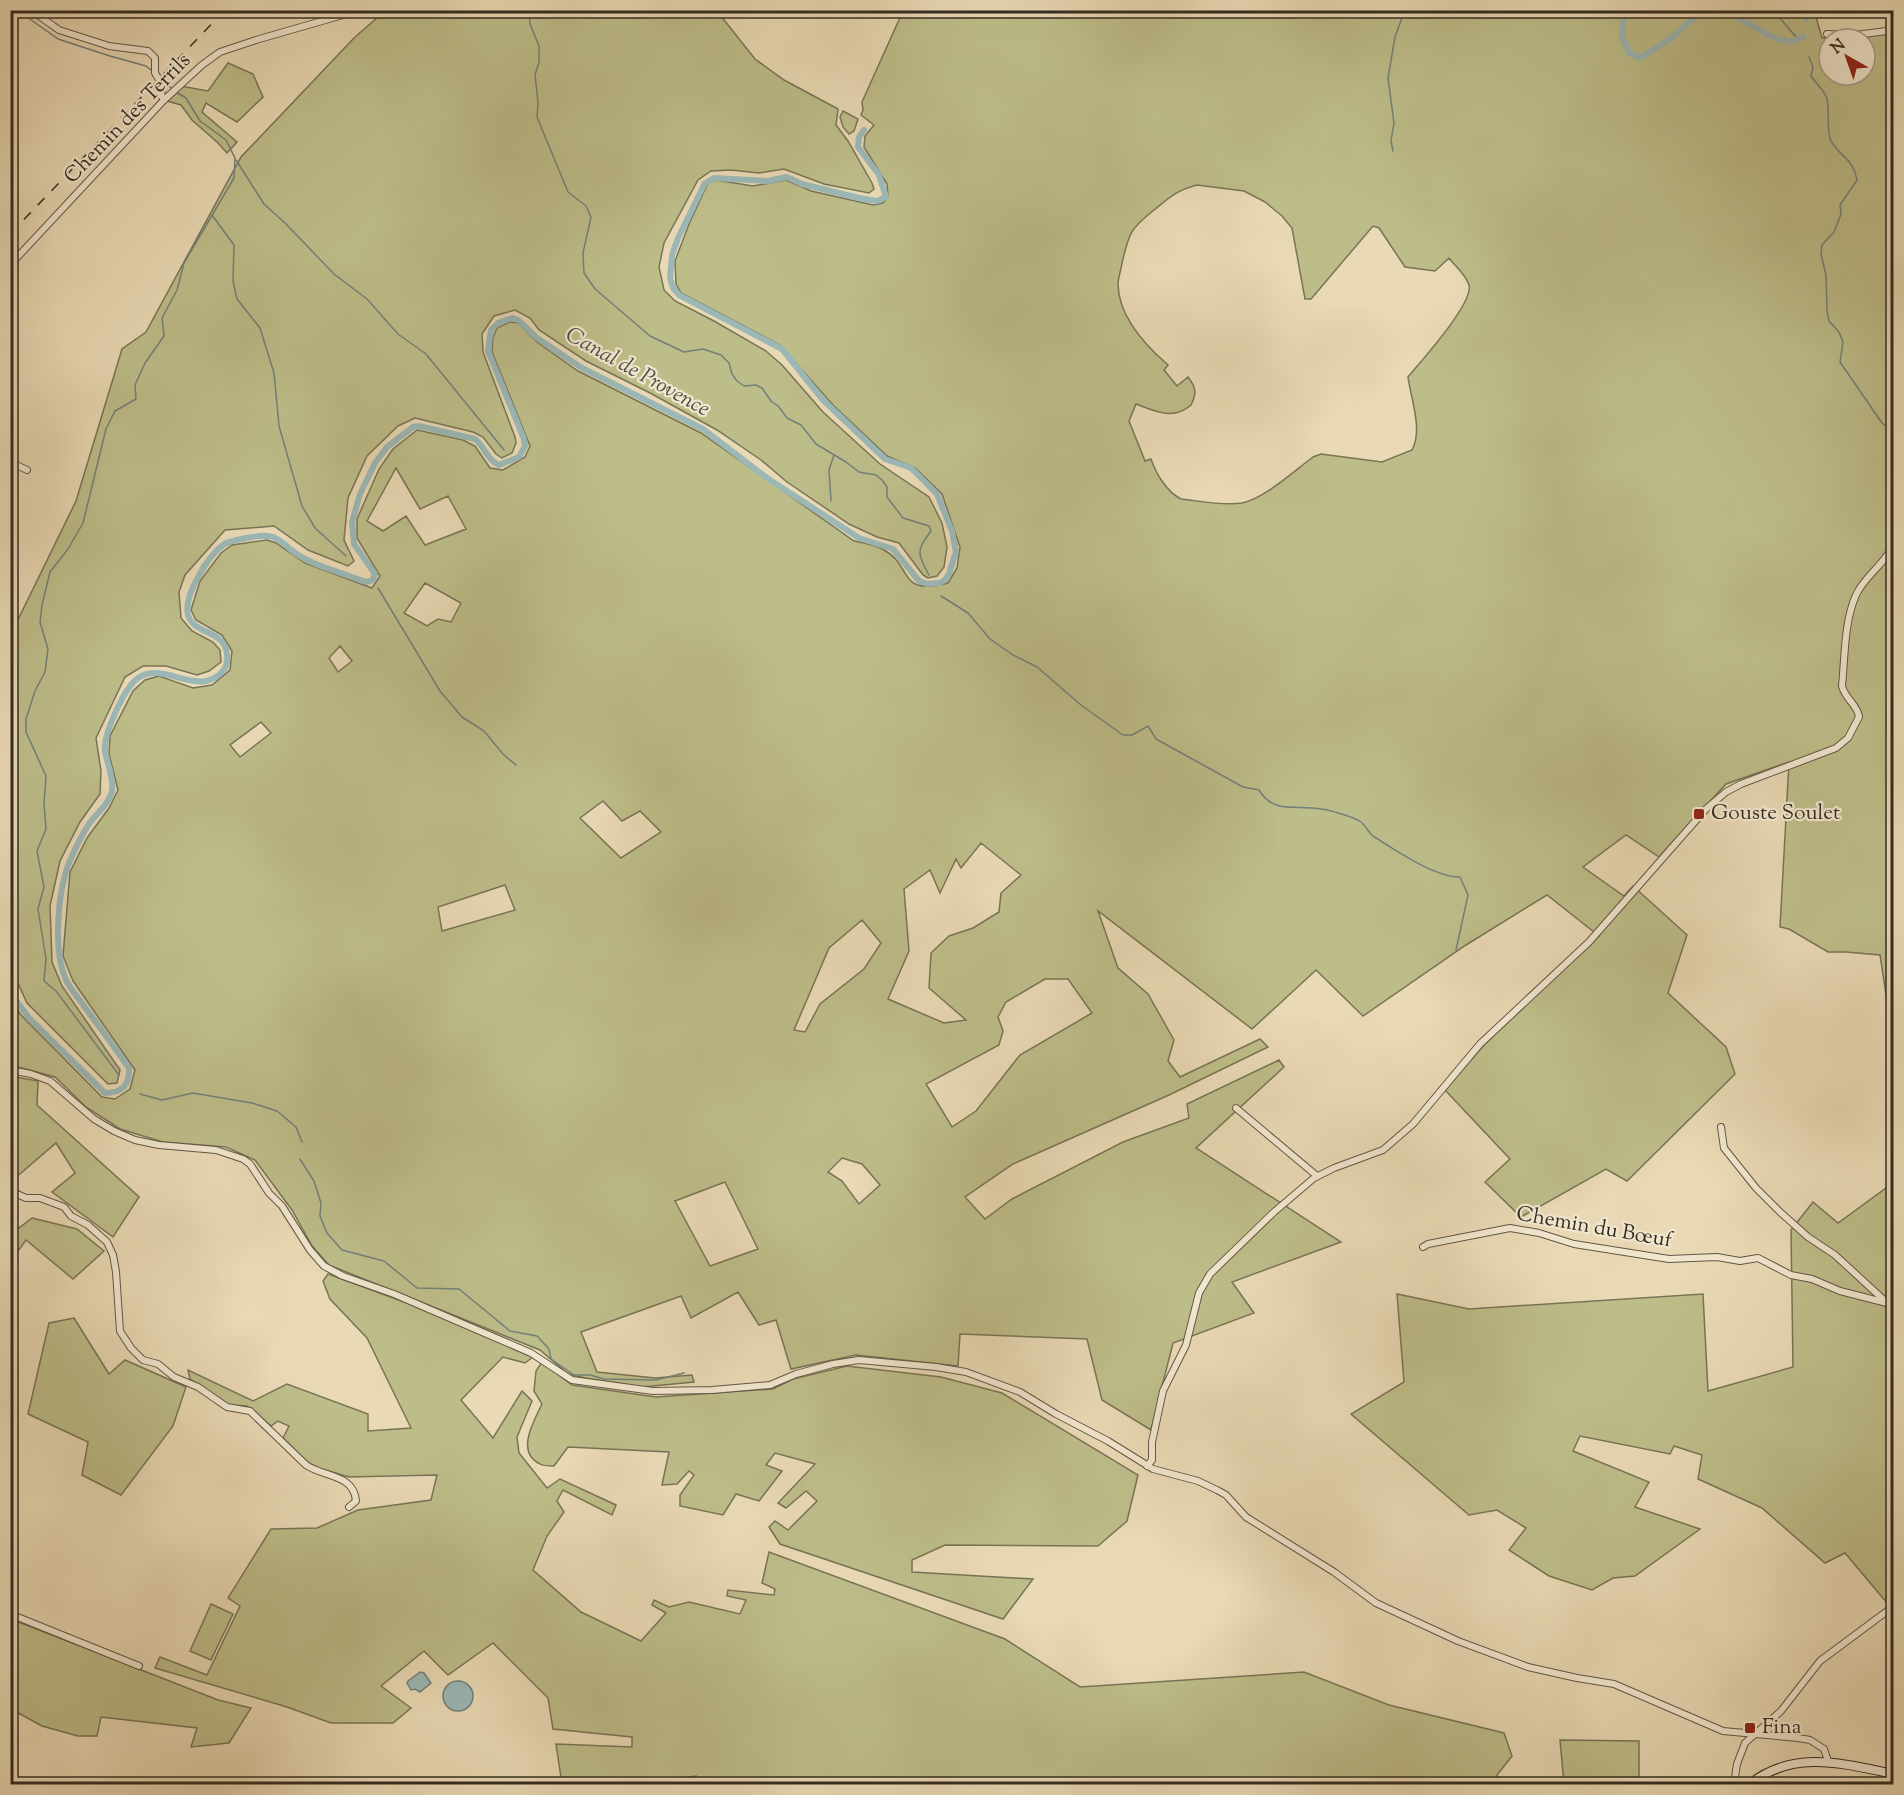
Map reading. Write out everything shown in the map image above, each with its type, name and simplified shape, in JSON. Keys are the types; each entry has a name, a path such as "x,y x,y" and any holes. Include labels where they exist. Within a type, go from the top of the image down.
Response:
{"street":[{"path":"31,10 59,30 99,44 148,51 155,58 155,72 163,84 161,95 164,100"},
{"name":"Chemin des Terrils","path":"10,265 164,100 202,65 220,52 360,10"},
{"path":"1877,32 1893,30"},
{"path":"10,462 27,470"},
{"path":"1147,1466 1152,1460 1152,1442 1160,1400 1186,1345 1199,1293 1217,1266 1274,1212 1317,1176 1383,1150 1405,1131 1431,1104 1480,1044 1589,942 1704,811 1726,792 1827,752 1848,738 1859,717 1857,709 1844,694 1842,686 1846,636 1853,606 1861,586 1891,550 1893,538"},
{"path":"1893,965 1893,983"},
{"path":"10,1070 50,1081 94,1119 135,1140 159,1145 216,1150 243,1159 250,1164 269,1193 282,1206 310,1250 324,1266 343,1276 394,1294 531,1353 572,1380 653,1391 693,1391 770,1385 796,1374 859,1360 944,1368 980,1376 1020,1392 1108,1441 1147,1466 1198,1481 1217,1490 1226,1495 1246,1517 1334,1572 1376,1603 1450,1637 1528,1667 1554,1674 1614,1684 1723,1731 1810,1740 1824,1749 1828,1761"},
{"path":"1236,1108 1317,1176"},
{"path":"1721,1127 1724,1148 1761,1193 1795,1226 1835,1256 1893,1311"},
{"path":"10,1186 17,1194 26,1198 40,1198 64,1207 71,1216 88,1225 107,1242 113,1255 116,1272 120,1331 131,1348 143,1360 158,1364 174,1377 198,1387 227,1407 250,1411 314,1471 343,1479 348,1483 356,1496 356,1501 349,1507"},
{"name":"Chemin du Bœuf","path":"1423,1247 1428,1244 1510,1228 1539,1233 1569,1243 1669,1259 1717,1257 1740,1261 1758,1258 1791,1275 1812,1279 1840,1291 1887,1303"},
{"path":"1734,1785 1742,1748 1781,1711 1820,1661 1893,1606"},
{"path":"10,1614 139,1666"},
{"path":"1750,1785 1761,1776 1779,1767 1796,1762 1828,1761 1893,1774"}],"green space":[{"path":"386,10 717,11 755,59 784,80 838,109 836,125 848,141 874,189 869,193 824,184 784,169 759,173 731,170 711,171 698,180 664,243 659,267 664,290 675,301 766,351 782,365 823,412 880,464 929,497 942,523 947,547 944,567 937,576 928,578 923,575 899,543 877,537 849,524 717,430 586,361 539,330 530,318 515,310 494,316 482,334 483,352 515,437 516,443 512,453 502,458 483,437 473,432 415,418 398,426 367,456 348,498 344,540 354,561 348,566 308,550 274,526 225,530 185,575 179,592 181,618 192,631 213,642 220,650 221,662 209,671 197,675 166,666 143,666 125,677 96,738 101,771 100,794 80,822 60,861 50,906 52,962 62,986 120,1070 117,1083 108,1084 27,1003 11,968 11,634 76,501 122,349 146,332 241,157 354,38"},
{"path":"1814,10 1819,27 1817,27 1817,87 1877,87 1877,33 1893,32 1893,1010 1887,1001 1880,955 1828,952 1789,929 1780,927 1789,762 1726,784 1659,857 1626,835 1583,867 1624,896 1633,886 1687,935 1668,993 1726,1047 1735,1074 1627,1181 1606,1169 1521,1217 1485,1182 1510,1159 1445,1090 1484,1045 1599,936 1547,895 1466,945 1363,1016 1316,970 1252,1029 1098,911 1118,968 1148,994 1174,1040 1168,1061 1180,1077 1260,1039 1268,1047 1169,1095 1013,1164 965,1197 985,1219 1012,1199 1123,1142 1189,1118 1187,1104 1279,1060 1284,1067 1196,1148 1341,1242 1232,1282 1254,1313 1173,1343 1151,1430 1102,1400 1087,1339 960,1334 958,1366 856,1355 791,1369 776,1320 759,1325 738,1292 691,1318 681,1296 581,1332 597,1372 655,1378 692,1375 694,1382 642,1387 568,1374 540,1350 329,1265 312,1246 292,1210 255,1160 226,1147 163,1142 120,1129 86,1107 55,1077 11,1065 10,999 21,1015 102,1097 115,1099 130,1089 135,1070 73,981 63,956 70,872 87,838 109,808 118,790 109,754 110,736 133,691 145,680 159,676 193,688 212,685 230,670 232,651 222,635 196,620 191,610 200,581 221,553 232,545 267,540 276,543 305,563 372,588 380,576 357,538 357,519 379,469 393,449 417,430 463,440 475,446 490,468 503,470 525,457 530,446 492,352 493,338 497,328 510,322 518,323 537,342 578,371 701,433 854,541 879,548 892,555 908,577 920,586 948,583 957,568 960,547 942,494 915,468 887,456 833,405 780,345 681,293 676,284 675,261 708,183 716,180 753,186 786,180 811,191 873,205 883,203 888,196 887,184 864,147 865,136 874,125 861,115 862,102 903,11","holes":["1197,185 1244,191 1265,202 1282,216 1292,228 1305,299 1311,299 1373,226 1379,228 1405,267 1435,271 1449,258 1463,274 1469,285 1463,305 1445,332 1408,377 1416,424 1412,450 1382,462 1321,454 1313,457 1260,496 1235,504 1181,499 1167,487 1151,459 1145,461 1129,421 1136,404 1164,413 1177,413 1191,405 1195,394 1193,384 1188,377 1177,386 1164,370 1168,365 1135,330 1123,308 1118,285 1119,277 1124,253 1135,227 1169,198","396,468 420,509 448,496 466,529 425,545 406,516 383,531 367,521","425,583 461,603 451,622 438,619 427,626 404,613","340,646 352,661 338,672 329,658","261,722 271,733 240,757 230,745","603,801 622,821 640,811 661,832 621,858 580,818","981,843 1021,875 1001,893 999,912 973,928 949,936 931,953 929,988 966,1020 944,1023 888,999 909,951 904,889 930,870 940,893 956,859 961,868","505,885 515,910 442,931 438,907","862,920 881,943 864,969 820,1004 805,1032 794,1030 829,948","1045,979 1068,979 1092,1013 1020,1055 976,1111 952,1127 926,1084 999,1045 1003,1031 998,1017 1006,1002","842,1158 862,1164 880,1185 859,1204 842,1181 828,1172","725,1182 758,1249 710,1266 675,1201"]},
{"path":"228,63 253,74 263,97 237,122 206,103 202,112 237,142 227,153 192,120 181,105 167,101 181,86 208,91"},
{"path":"843,111 858,119 854,131 849,134 843,127 840,117"},
{"path":"10,1076 38,1081 37,1105 139,1197 113,1237 52,1192 75,1173 56,1143 13,1180 11,1177"},
{"path":"1893,1183 1894,1564 1887,1569 1893,1577 1894,1597 1887,1603 1845,1553 1825,1563 1762,1508 1698,1479 1702,1455 1674,1446 1670,1454 1580,1436 1573,1451 1649,1482 1635,1507 1700,1529 1635,1576 1613,1578 1592,1590 1549,1576 1509,1550 1526,1528 1497,1510 1469,1515 1351,1414 1404,1382 1397,1294 1469,1309 1703,1294 1708,1391 1793,1367 1791,1230 1813,1202 1838,1223"},
{"path":"32,1218 77,1229 104,1251 73,1279 26,1240 11,1261 11,1229 15,1231"},
{"path":"328,1274 407,1303 533,1357 525,1363 503,1357 461,1400 493,1438 522,1391 532,1401 517,1437 519,1453 547,1488 560,1479 616,1505 612,1515 563,1490 557,1501 564,1512 547,1536 533,1570 581,1612 641,1641 666,1613 652,1605 654,1600 669,1607 689,1602 740,1614 746,1600 727,1596 728,1590 774,1595 775,1589 762,1583 769,1552 1005,1639 1080,1687 1304,1672 1389,1705 1504,1733 1512,1756 1497,1775 1500,1784 694,1784 696,1776 648,1784 562,1784 556,1744 632,1747 632,1737 553,1729 548,1698 493,1643 448,1675 424,1651 381,1686 411,1708 393,1723 331,1723 287,1707 155,1668 160,1657 207,1675 240,1606 228,1598 271,1529 317,1528 358,1510 431,1500 437,1475 349,1477 311,1466 283,1438 289,1426 278,1421 271,1426 247,1406 229,1405 190,1379 188,1370 253,1401 287,1384 368,1414 368,1431 411,1428 367,1338 330,1299 323,1281"},
{"path":"74,1318 109,1374 125,1360 186,1387 173,1426 121,1495 82,1475 88,1442 28,1414 49,1323"},
{"path":"542,1362 572,1385 656,1397 773,1389 793,1379 847,1366 941,1377 1002,1393 1138,1475 1127,1521 1098,1546 945,1545 912,1560 912,1572 1033,1579 1003,1619 780,1544 769,1527 775,1521 788,1530 817,1501 806,1491 786,1508 778,1503 815,1464 775,1453 766,1465 782,1471 759,1501 736,1494 723,1515 680,1506 680,1495 694,1475 689,1471 677,1484 662,1485 669,1452 568,1447 554,1466 540,1464 533,1459 528,1444 531,1427 542,1404 534,1391 536,1371"},
{"path":"211,1604 233,1614 211,1660 190,1651"},
{"path":"11,1619 218,1700 251,1708 229,1743 191,1747 197,1728 101,1717 97,1736 78,1736 42,1726 11,1709"},
{"path":"1560,1740 1639,1741 1639,1784 1564,1784"}],"water":[{"path":"420,1672 424,1673 431,1683 420,1692 415,1689 411,1690 408,1681"},
{"path":"458,1681 468,1686 473,1696 468,1706 458,1711 448,1706 443,1696 448,1686"}],"waterway":[{"name":"Canal de Provence","path":"529,10 530,24 539,46 539,62 535,75 537,117 568,192 586,206 591,217 583,253 584,273 595,289 650,336 684,352 703,349 721,355 729,363 737,381 744,386 756,385 762,388 787,418 801,425 816,444 859,472 876,475 882,480 887,487 887,497 903,518 929,526 931,531 920,552 920,557 929,575"},
{"path":"1393,151 1391,141 1394,123 1388,78 1395,37 1403,15 1410,10"},
{"name":"Canal de Provence","path":"1624,10 1622,37 1629,53 1640,58 1670,39 1701,12 1738,18 1770,36 1786,41 1795,41 1803,37"},
{"path":"1773,10 1796,37"},
{"name":"Canal de Provence","path":"1804,10 1806,19"},
{"path":"10,13 27,17 58,39 146,66 151,70"},
{"path":"1809,57 1813,67 1811,76 1827,99 1831,141 1849,162 1857,180 1840,205 1841,214 1834,232 1822,245 1821,254 1826,275 1829,321 1839,332 1843,342 1840,362 1882,423 1894,433"},
{"path":"168,85 171,88"},
{"path":"119,1075 56,991 44,981 46,959 38,909 44,887 37,851 46,829 44,804 46,776 26,732 26,719 35,691 45,672 48,649 40,622 50,572 68,549 83,523 106,429 115,411 136,399 135,385 145,363 164,336 162,318 177,290 184,263 234,178 235,158 226,140 200,121 186,98 176,92"},
{"name":"Canal de Provence","path":"10,992 29,1018 105,1093 124,1087 128,1079 129,1068 68,983 62,967 58,935 60,900 67,868 84,832 106,804 112,791 105,744 116,712 132,683 148,674 159,673 192,681 203,681 213,679 223,671 227,658 225,646 215,636 191,621 187,607 198,577 210,558 223,545 245,538 271,536 309,561 367,582 373,580 375,574 354,544 352,522 360,494 375,463 387,447 413,427 419,426 475,439 499,465 519,457 525,446 524,439 488,351 491,330 498,323 512,318 518,320 537,338 582,368 703,429 767,478 859,538 893,549 919,581 927,584 940,583 945,580 956,552 952,531 937,494 911,468 885,459 823,400 782,349 679,295 673,288 670,278 672,255 678,238 705,183 714,178 768,181 787,177 802,184 859,198 877,201 886,197 879,175 858,147 859,137 864,130"},
{"path":"236,160 264,204 334,274 367,299 398,334 426,354 504,450"},
{"path":"212,215 234,245 233,281 237,299 260,328 274,373 279,426 302,506 315,528 346,556"},
{"path":"831,501 829,470 834,455"},
{"path":"378,588 440,691 462,717 484,731 503,754 516,765"},
{"path":"941,596 968,613 990,639 1013,655 1037,667 1081,705 1123,735 1132,735 1148,726 1156,739 1243,787 1259,790 1272,803 1279,806 1325,810 1353,818 1361,822 1373,836 1415,862 1439,873 1460,877 1468,895 1456,950"},
{"path":"140,1094 162,1100 193,1093 252,1103 277,1111 296,1127 302,1142"},
{"path":"300,1159 314,1181 321,1203 320,1216 327,1233 342,1250 384,1261 417,1288 459,1289 510,1331 537,1336 549,1349 551,1359 574,1375 590,1375 604,1379 656,1380 684,1373"}],"railway":[{"path":"10,234 225,10"}],"place":[{"name":"Gouste Soulet","path":"1699,814"},
{"name":"Fina","path":"1750,1728"}]}
